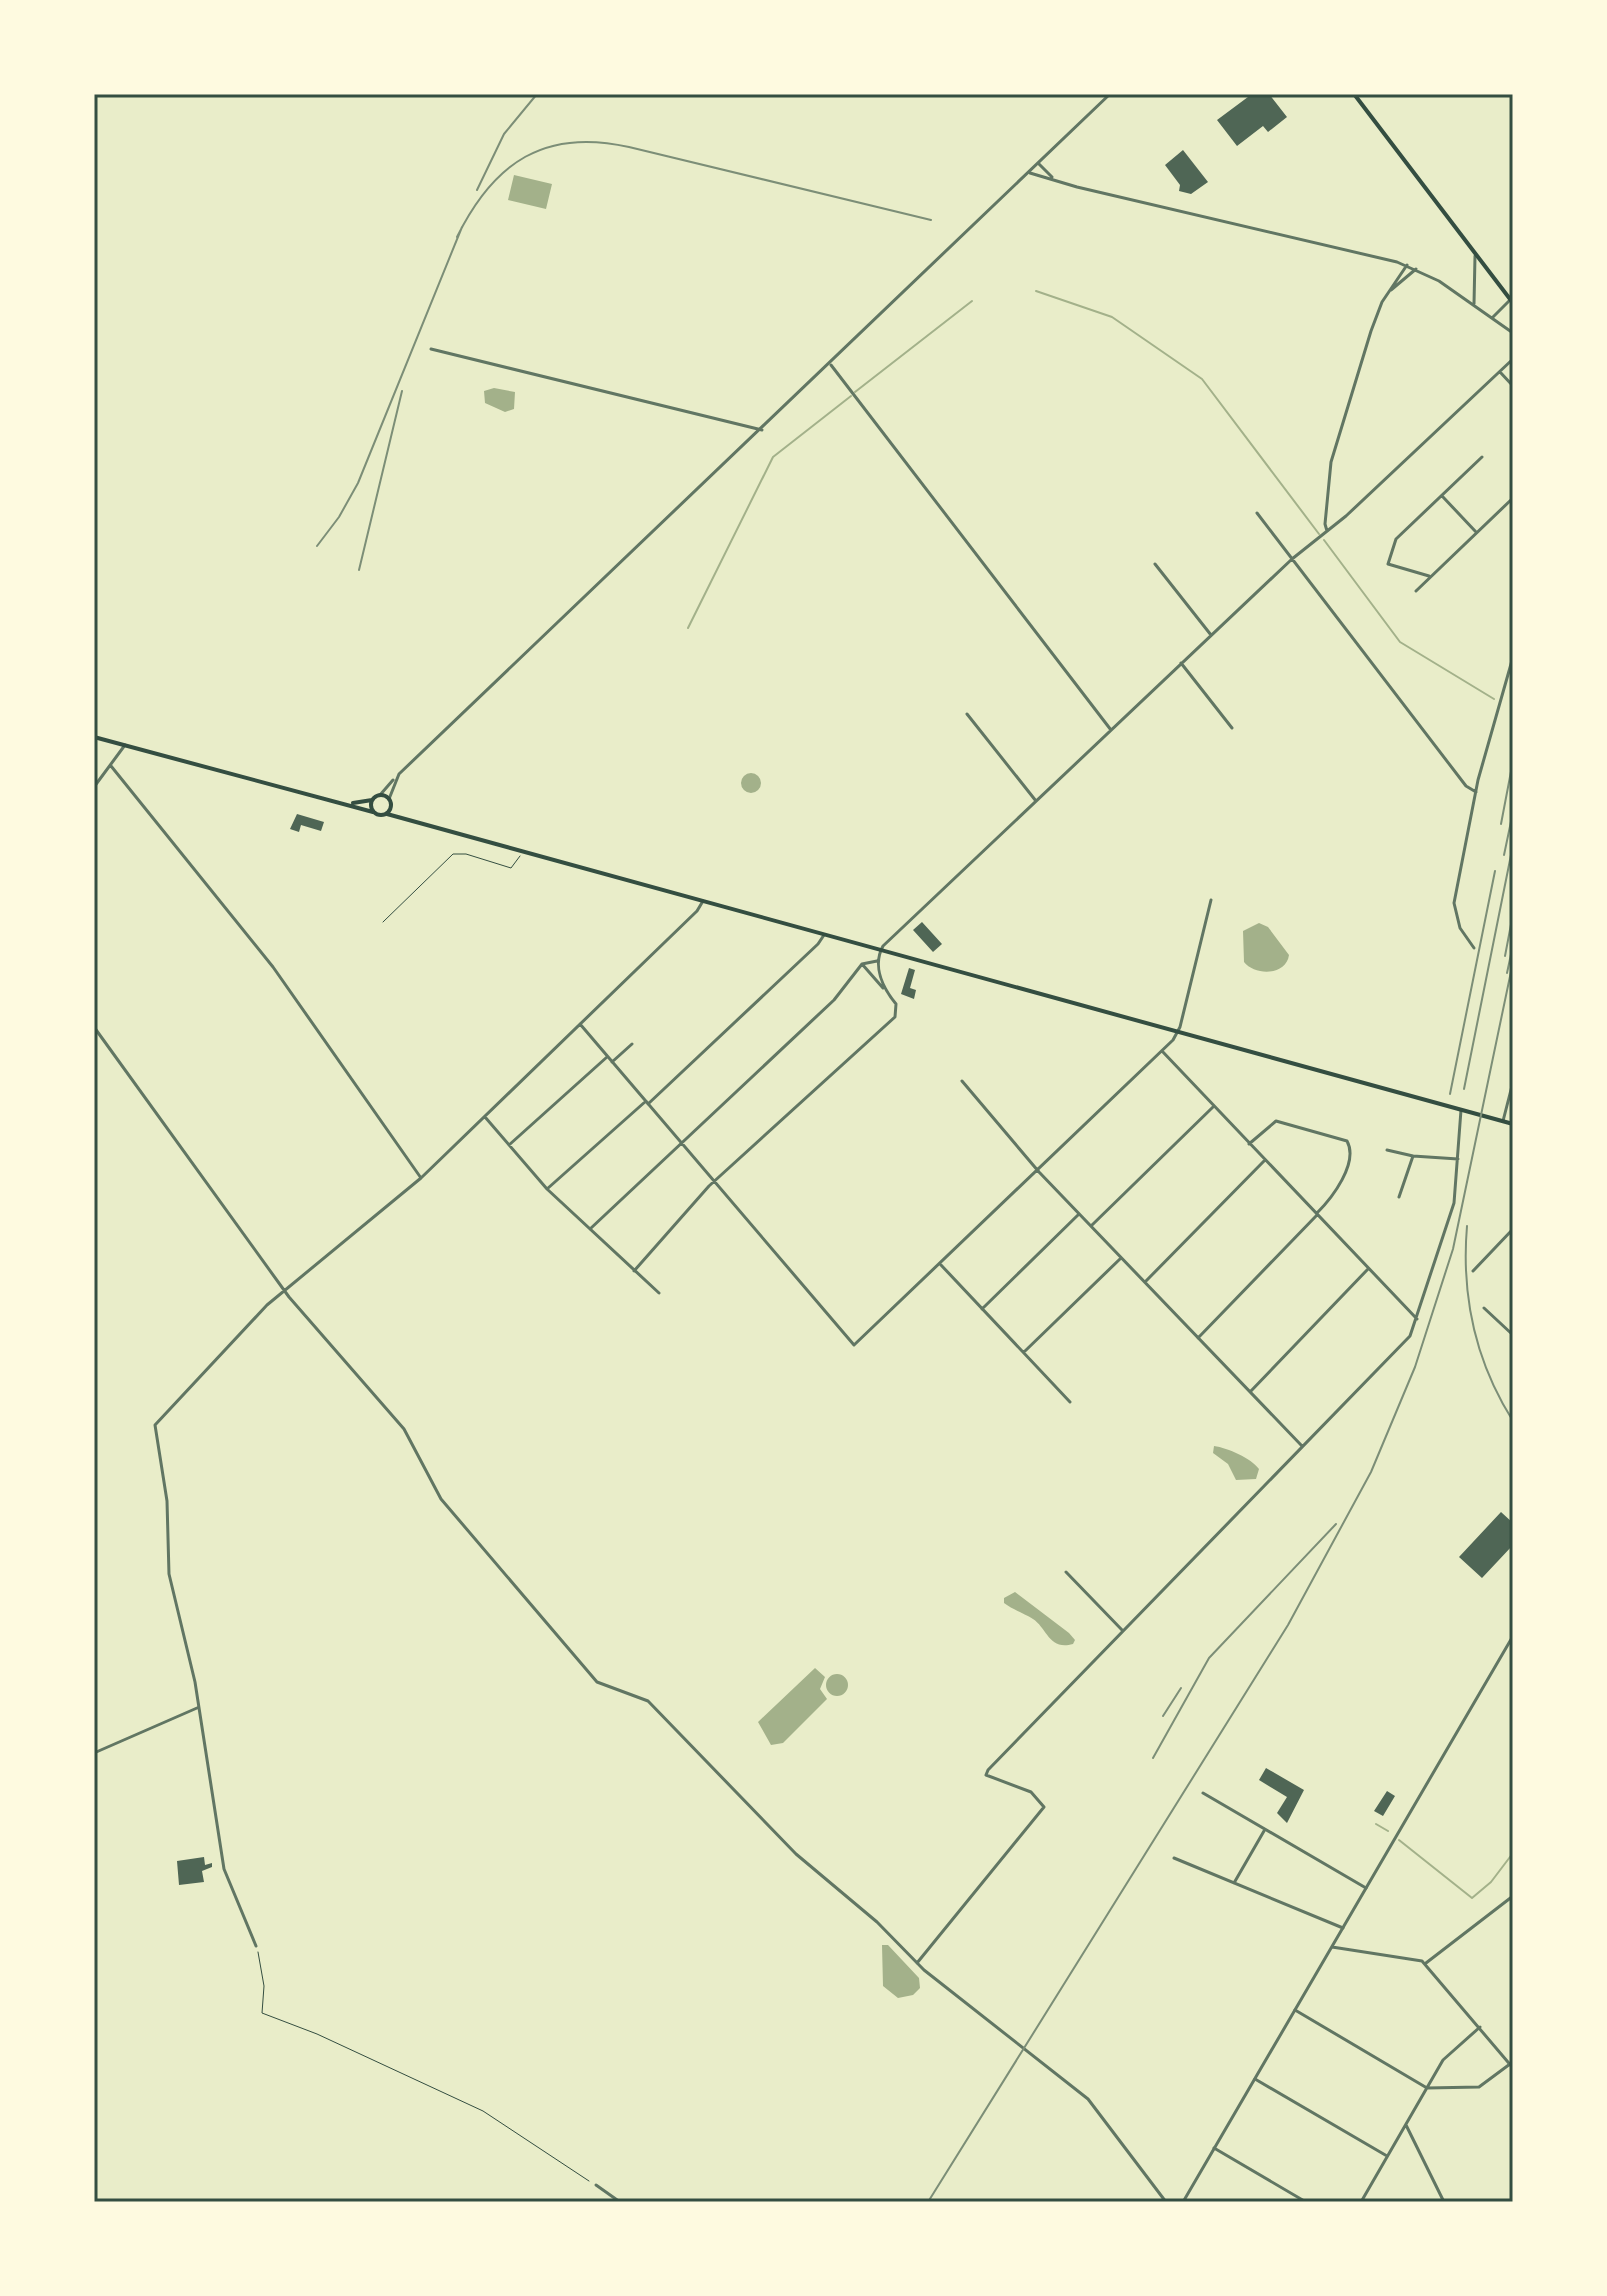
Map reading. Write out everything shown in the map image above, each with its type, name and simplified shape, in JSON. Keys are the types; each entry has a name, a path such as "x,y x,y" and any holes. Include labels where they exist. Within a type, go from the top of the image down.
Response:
{"main road":[{"path":"1354,94 1512,301"},
{"path":"94,737 824,933 1513,1124"},
{"path":"346,804 380,795 389,799 392,807 415,823"},
{"path":"373,799 373,812"},
{"path":"387,814 392,807"}],"street":[{"path":"380,795 1110,94"},
{"path":"1039,164 1058,181"},
{"path":"1030,173 1407,265 1474,305 1513,333"},
{"path":"1474,305 1477,296 1475,252"},
{"path":"1327,531 1325,524 1331,462 1377,313 1407,265"},
{"path":"1388,292 1416,269"},
{"path":"1492,318 1512,301"},
{"path":"431,349 762,430"},
{"path":"883,988 880,950 1292,559 1327,531 1513,359"},
{"path":"831,365 1111,730"},
{"path":"1500,372 1513,386"},
{"path":"1429,576 1388,564 1396,539 1482,457"},
{"path":"1442,496 1476,532"},
{"path":"1416,591 1513,498"},
{"path":"1257,513 1466,786 1476,792"},
{"path":"1155,564 1211,635"},
{"path":"1474,948 1460,928 1454,907 1476,792 1497,705 1513,657"},
{"path":"1181,663 1232,728"},
{"path":"967,714 1036,801"},
{"path":"94,787 125,745"},
{"path":"111,766 273,967 421,1178"},
{"path":"389,799 391,786 399,774"},
{"path":"580,1024 853,1345 1038,1171 1178,1032 1211,900"},
{"path":"256,1946 225,1872 192,1667 169,1574 167,1501 155,1425 284,1289 421,1178 697,911 703,901"},
{"path":"547,1189 647,1102 818,944 824,933"},
{"path":"590,1229 834,1000 862,964 879,961"},
{"path":"634,1271 715,1182 895,1017 896,1004 862,964"},
{"path":"94,1027 284,1289 404,1429 441,1499 597,1682 648,1701 787,1845 877,1922 917,1964 1088,2099 1166,2202"},
{"path":"612,1062 632,1044"},
{"path":"1162,1051 1417,1319"},
{"path":"509,1145 608,1057"},
{"path":"962,1081 1038,1171 1302,1446"},
{"path":"1503,1121 1513,1082"},
{"path":"1091,1226 1213,1107"},
{"path":"917,1964 1044,1807 1031,1792 991,1778 987,1772 1402,1345 1417,1319 1454,1203 1461,1110"},
{"path":"485,1117 547,1189 659,1293"},
{"path":"1198,1338 1317,1214 1339,1185 1350,1154 1348,1142 1276,1121 1249,1144"},
{"path":"1387,1150 1413,1156 1458,1159"},
{"path":"1399,1197 1413,1156"},
{"path":"1145,1282 1265,1160"},
{"path":"982,1309 1079,1214"},
{"path":"1473,1271 1513,1229"},
{"path":"1024,1352 1121,1258"},
{"path":"940,1264 1070,1402"},
{"path":"1250,1392 1368,1269"},
{"path":"1484,1308 1513,1335"},
{"path":"1066,1572 1123,1631"},
{"path":"1183,2202 1513,1636"},
{"path":"94,1753 197,1708"},
{"path":"1203,1793 1366,1888"},
{"path":"1234,1883 1265,1829"},
{"path":"1174,1858 1343,1928"},
{"path":"1426,1963 1513,1896"},
{"path":"1295,2010 1427,2088 1479,2087 1512,2064 1426,1963 1331,1947"},
{"path":"1361,2202 1446,2056 1480,2027"},
{"path":"1255,2079 1387,2156"},
{"path":"1406,2125 1444,2202"},
{"path":"1214,2148 1306,2202"},
{"path":"596,2185 620,2202"}],"path":[{"path":"383,922 453,854 466,854 511,868 522,852"},
{"path":"256,1946 263,1971 262,2013 317,2034 483,2111 596,2185"}],"shaded area":[{"path":"514,175 552,184 546,209 508,200"},
{"path":"494,388 515,392 514,409 505,412 485,403 484,391"},
{"path":"751,773 758,776 761,783 758,790 751,793 744,790 741,783 744,776"},
{"path":"1259,923 1268,927 1289,955 1282,967 1270,972 1255,970 1244,962 1243,931"},
{"path":"1214,1446 1251,1461 1259,1469 1256,1479 1236,1480 1228,1464 1213,1453"},
{"path":"1015,1592 1069,1633 1075,1640 1073,1644 1053,1642 1033,1619 1004,1603 1004,1598"},
{"path":"815,1668 825,1677 820,1689 827,1699 783,1743 771,1745 758,1722"},
{"path":"837,1674 845,1677 848,1685 845,1693 837,1696 829,1693 826,1685 829,1677"},
{"path":"882,1945 888,1945 919,1978 920,1988 913,1995 898,1998 883,1986"}],"building":[{"path":"1252,94 1269,94 1287,117 1268,132 1263,126 1237,146 1217,120"},
{"path":"1183,150 1208,182 1191,194 1179,191 1180,185 1165,165"},
{"path":"297,814 324,822 321,831 301,825 299,832 290,829"},
{"path":"922,922 942,944 933,952 913,930"},
{"path":"909,968 915,970 910,988 916,990 914,999 901,994"},
{"path":"1501,1512 1513,1523 1513,1545 1482,1578 1459,1557"},
{"path":"1266,1768 1304,1790 1287,1823 1277,1813 1287,1797 1259,1780"},
{"path":"1387,1791 1395,1796 1383,1816 1374,1811"},
{"path":"204,1857 205,1865 212,1863 212,1867 202,1871 204,1882 179,1885 177,1861"}],"waterway":[{"path":"1036,291 1112,317 1202,379 1319,534"},
{"path":"855,392 972,301"},
{"path":"688,628 773,457 851,396"},
{"path":"1324,540 1400,642 1494,699"},
{"path":"1376,1824 1388,1831"},
{"path":"1399,1840 1472,1898 1491,1882 1513,1853"}],"railway":[{"path":"477,190 504,134 537,94"},
{"path":"457,237 488,189 506,171 525,157 547,147 572,142 629,147 931,220"},
{"path":"317,546 339,517 358,483 462,227"},
{"path":"359,570 402,391"},
{"path":"1501,824 1513,761"},
{"path":"1504,855 1513,812"},
{"path":"1464,1089 1513,845"},
{"path":"1450,1094 1495,871"},
{"path":"1505,956 1513,914"},
{"path":"1507,973 1513,945"},
{"path":"928,2202 1288,1625 1371,1472 1415,1367 1453,1249 1513,962"},
{"path":"1467,1226 1466,1278 1474,1328 1489,1375 1513,1421"},
{"path":"1153,1758 1209,1658 1336,1524"},
{"path":"1163,1716 1181,1688"}]}
